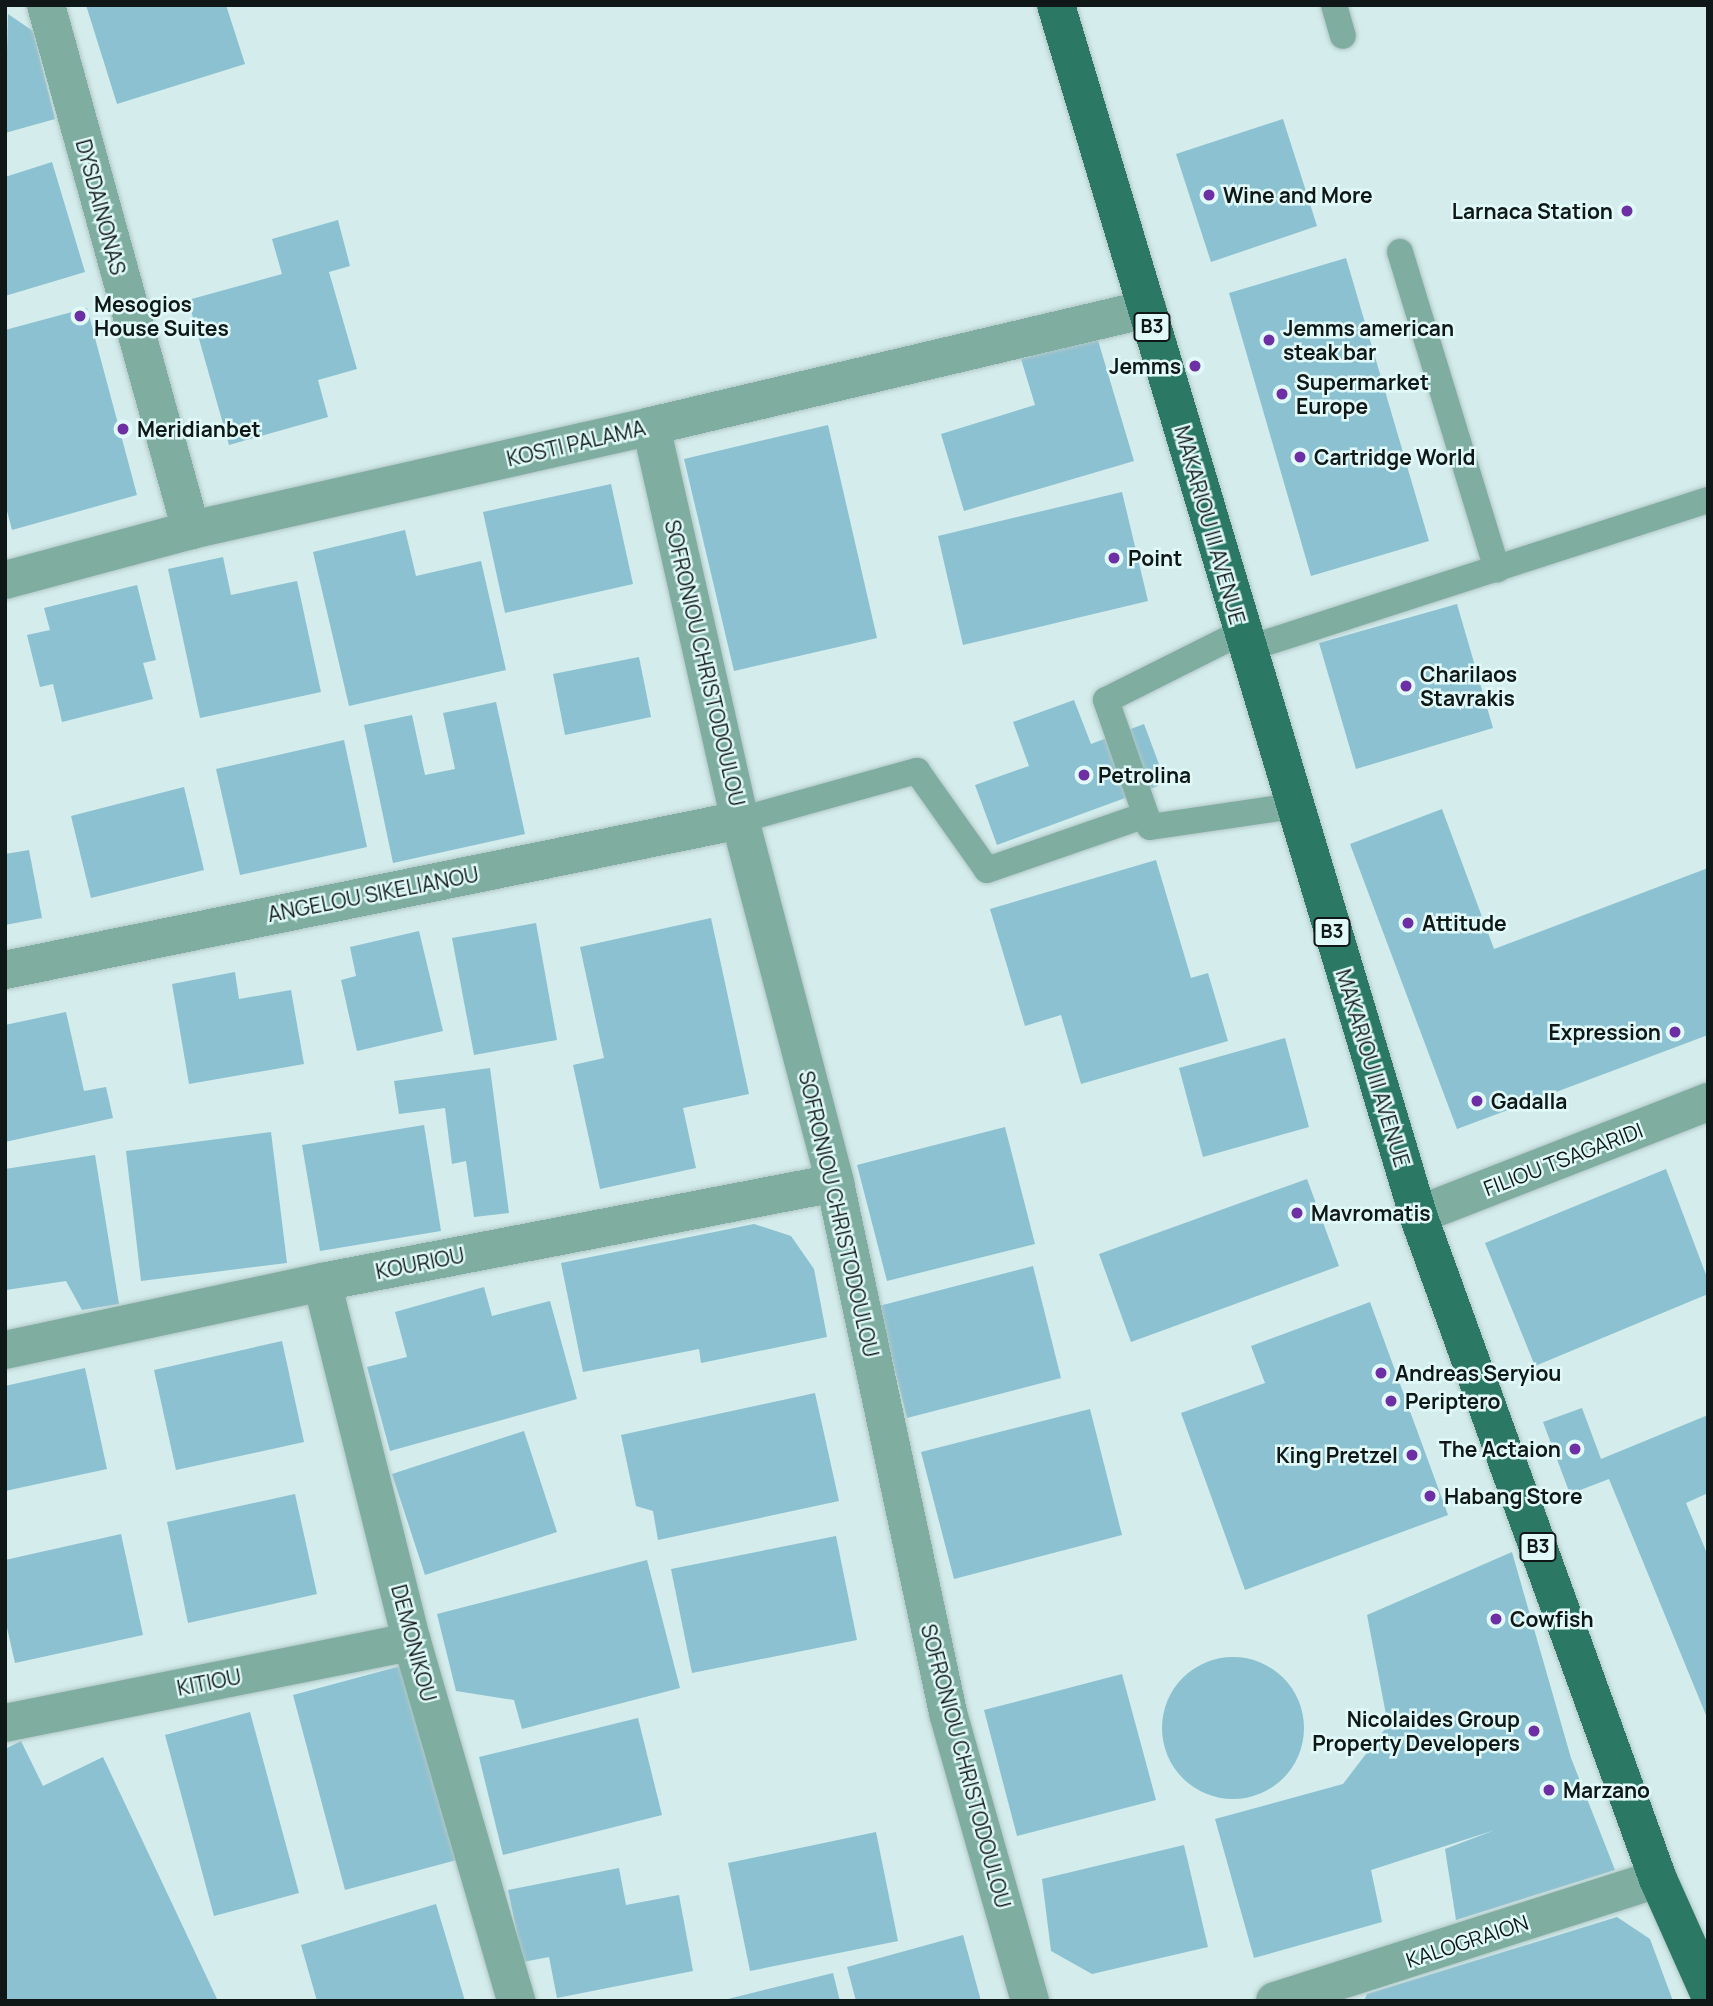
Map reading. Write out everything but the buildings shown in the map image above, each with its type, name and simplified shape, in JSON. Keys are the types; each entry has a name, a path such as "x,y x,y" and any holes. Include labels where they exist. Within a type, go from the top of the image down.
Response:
{"main road":[{"name":"MAKARIOU III AVENUE","path":"1056,5 1418,1215 1658,1879 1708,1991"}],"street":[{"name":"DYSDAINONAS","path":"46,5 191,530"},
{"name":"KOSTI PALAMA","path":"5,580 191,530 651,426 1147,309"},
{"name":"SOFRONIOU CHRISTODOULOU","path":"651,426 740,820 835,1183 947,1713 1030,2001"},
{"name":"ANGELOU SIKELIANOU","path":"5,970 740,820"},
{"name":"FILIOU TSAGARIDI","path":"1418,1215 1708,1102"},
{"name":"KOURIOU","path":"5,1350 322,1282 835,1183"},
{"name":"DEMONIKOU","path":"322,1282 412,1642 516,2001"},
{"name":"KITIOU","path":"5,1723 412,1642"},
{"name":"KALOGRAION","path":"1293,1999 1658,1879"}],"lane":[{"path":"1334,5 1343,36"},
{"path":"1400,252 1497,569"},
{"path":"1294,806 1150,827 1106,700 1244,640 1497,569 1708,500"},
{"path":"740,820 916,771 987,870 1146,815"}],"place":[{"name":"Wine and More","path":"1209,195"},
{"name":"Larnaca Station","path":"1627,211"},
{"name":"Mesogios House Suites","path":"80,316"},
{"name":"Jemms american steak bar","path":"1269,340"},
{"name":"Jemms","path":"1195,366"},
{"name":"Supermarket Europe","path":"1282,394"},
{"name":"Meridianbet","path":"123,429"},
{"name":"Cartridge World","path":"1300,457"},
{"name":"Point","path":"1114,558"},
{"name":"Charilaos Stavrakis","path":"1406,686"},
{"name":"Petrolina","path":"1084,775"},
{"name":"Attitude","path":"1408,923"},
{"name":"Expression","path":"1675,1032"},
{"name":"Gadalla","path":"1477,1101"},
{"name":"Mavromatis","path":"1297,1213"},
{"name":"Andreas Seryiou","path":"1381,1373"},
{"name":"Periptero","path":"1391,1401"},
{"name":"The Actaion","path":"1575,1449"},
{"name":"King Pretzel","path":"1412,1455"},
{"name":"Habang Store","path":"1430,1496"},
{"name":"Cowfish","path":"1496,1619"},
{"name":"Nicolaides Group Property Developers","path":"1534,1731"},
{"name":"Marzano","path":"1549,1790"}]}
